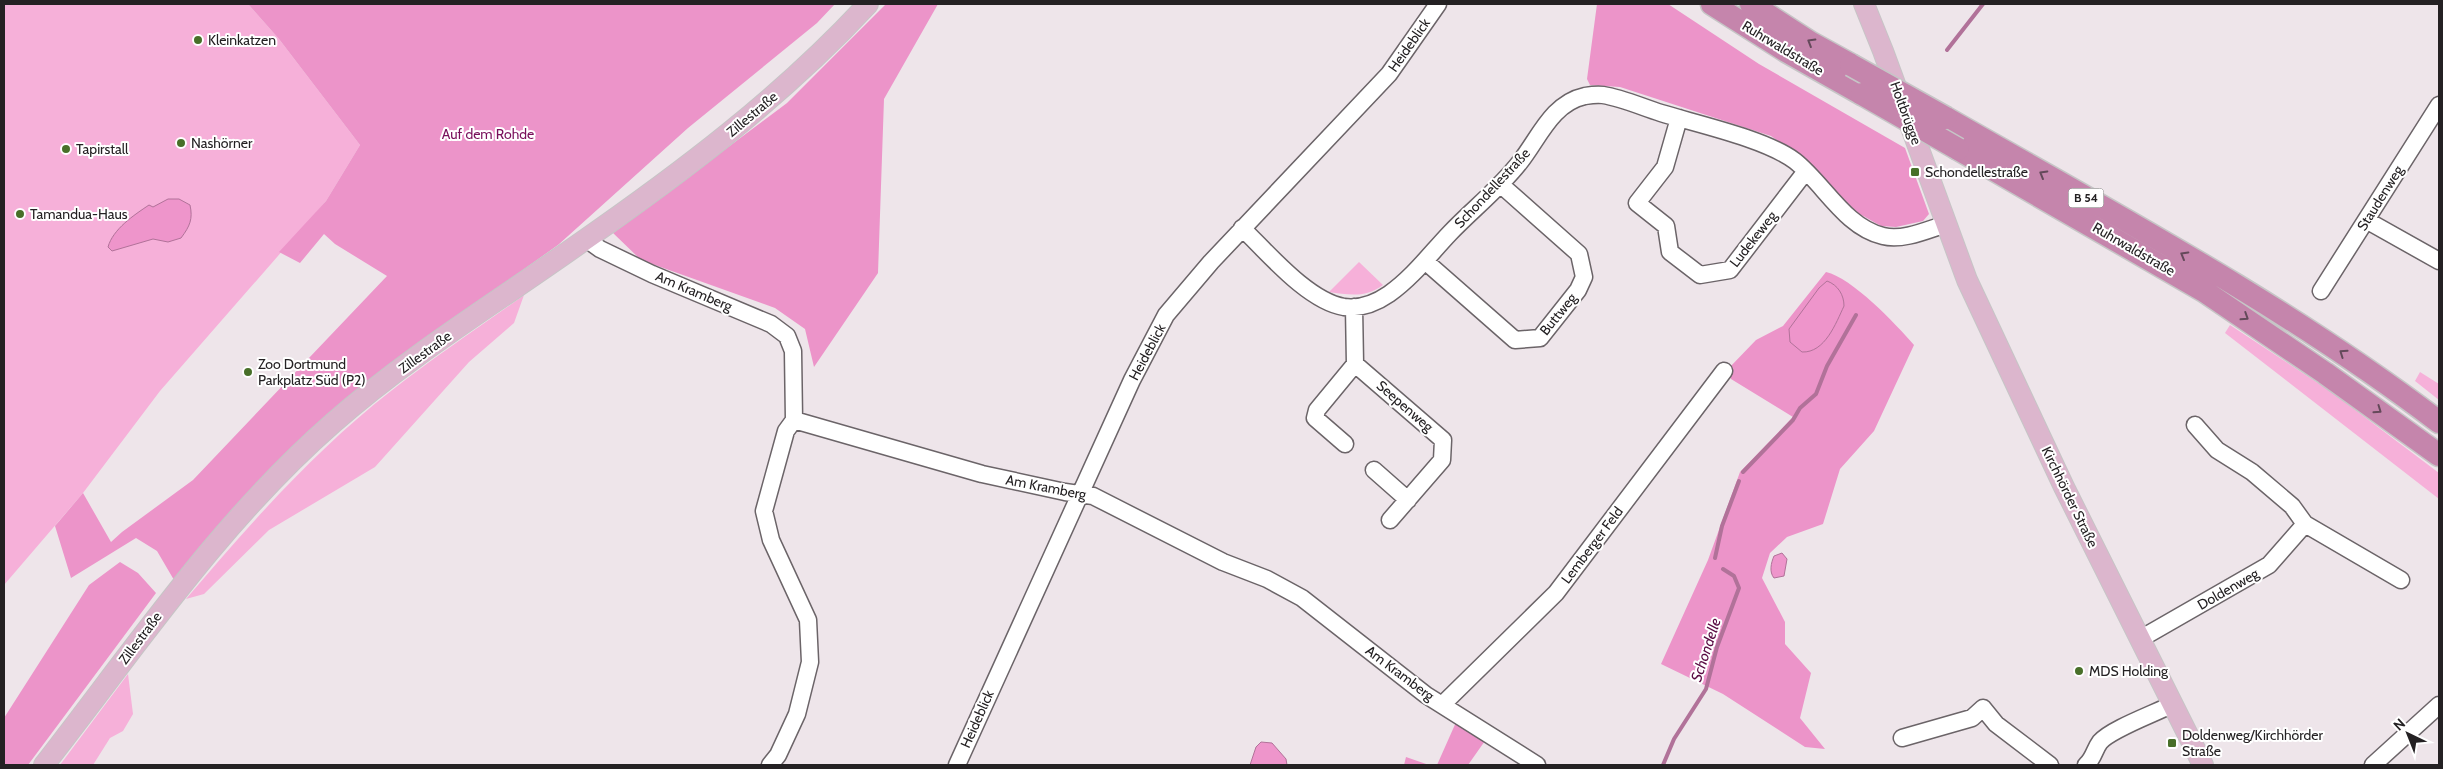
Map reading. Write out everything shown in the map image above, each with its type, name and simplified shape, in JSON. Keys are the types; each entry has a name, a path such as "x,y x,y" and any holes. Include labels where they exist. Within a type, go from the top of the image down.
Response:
{"highway":[{"name":"Ruhrwaldstraße","path":"1712,4 1786,51 2204,291 2303,357 2439,454"},
{"name":"Ruhrwaldstraße","path":"1751,4 1811,43 2227,279 2332,345 2439,422"}],"main road":[{"name":"Zillestraße","path":"44,765 200,562 276,477 333,423 381,384 479,312 662,186 751,116 838,36 868,4"},
{"name":"Holtbrügge","path":"1864,4 1946,224"},
{"name":"Kirchhörder Straße","path":"1946,224 1967,280 2026,408 2203,765"}],"street":[{"name":"Heideblick","path":"957,765 1079,494 1132,380 1166,315 1242,228 1324,145 1389,74 1438,4"},
{"name":"Schondellestraße","path":"1242,228 1317,296 1338,305 1354,307 1369,304 1388,295 1425,261 1448,235 1500,184 1519,164 1554,114 1580,97 1603,95 1769,147 1786,156 1806,171 1847,215 1860,226 1874,233 1891,237 1901,236 1946,224"},
{"name":"Staudenweg","path":"2321,291 2439,105"},
{"name":"Ludekeweg","path":"1679,118 1665,167 1637,203 1666,226 1670,252 1700,275 1730,270 1806,171"},
{"name":"Buttweg","path":"1425,261 1515,340 1540,338 1578,290 1584,277 1581,261 1579,254 1500,184"},
{"path":"2366,220 2439,261"},
{"name":"Am Kramberg","path":"586,239 600,249 652,274 771,324 787,336 793,351 794,420 982,474 1093,496 1224,562 1281,586 1312,605 1426,695 1537,765"},
{"path":"1345,444 1315,418 1316,410 1355,364 1354,307"},
{"name":"Seepenweg","path":"1355,364 1443,440 1442,460 1390,520"},
{"name":"Lemberger Feld","path":"1443,704 1556,593 1724,371"},
{"path":"770,765 778,755 797,714 810,662 808,620 771,540 764,512 786,431 794,420"},
{"path":"2195,425 2217,450 2252,472 2292,506 2305,524 2401,580"},
{"path":"1374,470 1408,500"},
{"name":"Doldenweg","path":"2140,639 2270,565 2305,524"},
{"path":"2086,765 2093,759 2100,743 2112,734 2173,704"},
{"path":"2373,765 2439,705"},
{"path":"1902,738 1972,718 1983,708 1996,724 2050,765"}],"shaded area":[{"path":"4,4 248,4 279,39 360,145 326,201 160,391 83,493 4,585"},
{"path":"168,199 179,199 190,205 190,222 181,238 168,242 153,239 112,251 108,247 114,234 131,218 149,205 153,207"},
{"path":"1359,262 1383,285 1364,294 1350,295 1329,292"},
{"path":"1827,281 1840,291 1844,306 1829,336 1817,348 1802,352 1790,342 1789,329 1819,288"},
{"path":"524,295 514,323 469,362 375,467 269,530 204,594 186,599 258,516 335,438 407,378"},
{"path":"2230,325 2330,391 2439,473 2439,499 2225,333"},
{"path":"2420,372 2439,384 2439,400 2415,381"},
{"path":"1782,553 1787,559 1784,576 1774,578 1772,576 1771,564 1774,556"},
{"path":"128,674 133,714 123,731 110,738 93,765 60,765"},
{"path":"1261,742 1272,743 1286,759 1287,765 1250,765 1256,747"}],"green space":[{"name":"Auf dem Rohde","path":"248,4 835,4 817,23 688,128 558,245 439,330 174,580 157,551 136,538 71,578 55,526 83,493 111,542 193,480 387,276 335,244 324,234 300,263 279,252 326,201 360,145 279,39"},
{"path":"886,4 938,4 884,99 878,273 814,367 805,329 775,308 641,260 613,233 787,103"},
{"path":"1597,4 1668,4 1759,64 1905,148 1929,214 1923,221 1896,227 1881,226 1858,213 1798,155 1771,136 1620,87 1590,85 1587,79"},
{"path":"1826,272 1848,283 1873,302 1914,345 1874,431 1840,469 1823,524 1787,537 1770,553 1762,578 1785,622 1785,644 1811,673 1800,718 1825,749 1805,747 1723,694 1661,664 1708,560 1740,472 1793,417 1731,379 1729,368 1756,340 1783,326"},
{"path":"120,562 138,573 156,593 28,765 4,765 4,718 89,585"},
{"path":"1457,720 1487,738 1468,765 1437,765"},
{"path":"1406,757 1429,765 1404,765"}],"waterway":[{"name":"Schondelle","path":"1947,50 1983,4"},
{"name":"Schondelle","path":"1743,472 1793,420 1800,408 1816,394 1827,366 1856,315"},
{"name":"Schondelle","path":"1715,558 1722,526 1739,481"},
{"name":"Schondelle","path":"1663,765 1674,739 1706,689 1717,647 1739,588 1734,576 1723,569"}],"place":[{"name":"Kleinkatzen","path":"198,40"},
{"name":"Nashörner","path":"181,143"},
{"name":"Tapirstall","path":"66,149"},
{"name":"Schondellestraße","path":"1915,172"},
{"name":"Tamandua-Haus","path":"20,214"},
{"name":"Zoo Dortmund Parkplatz Süd (P2)","path":"248,372"},
{"name":"MDS Holding","path":"2079,671"},
{"name":"Doldenweg/Kirchhörder Straße","path":"2172,743"}]}
